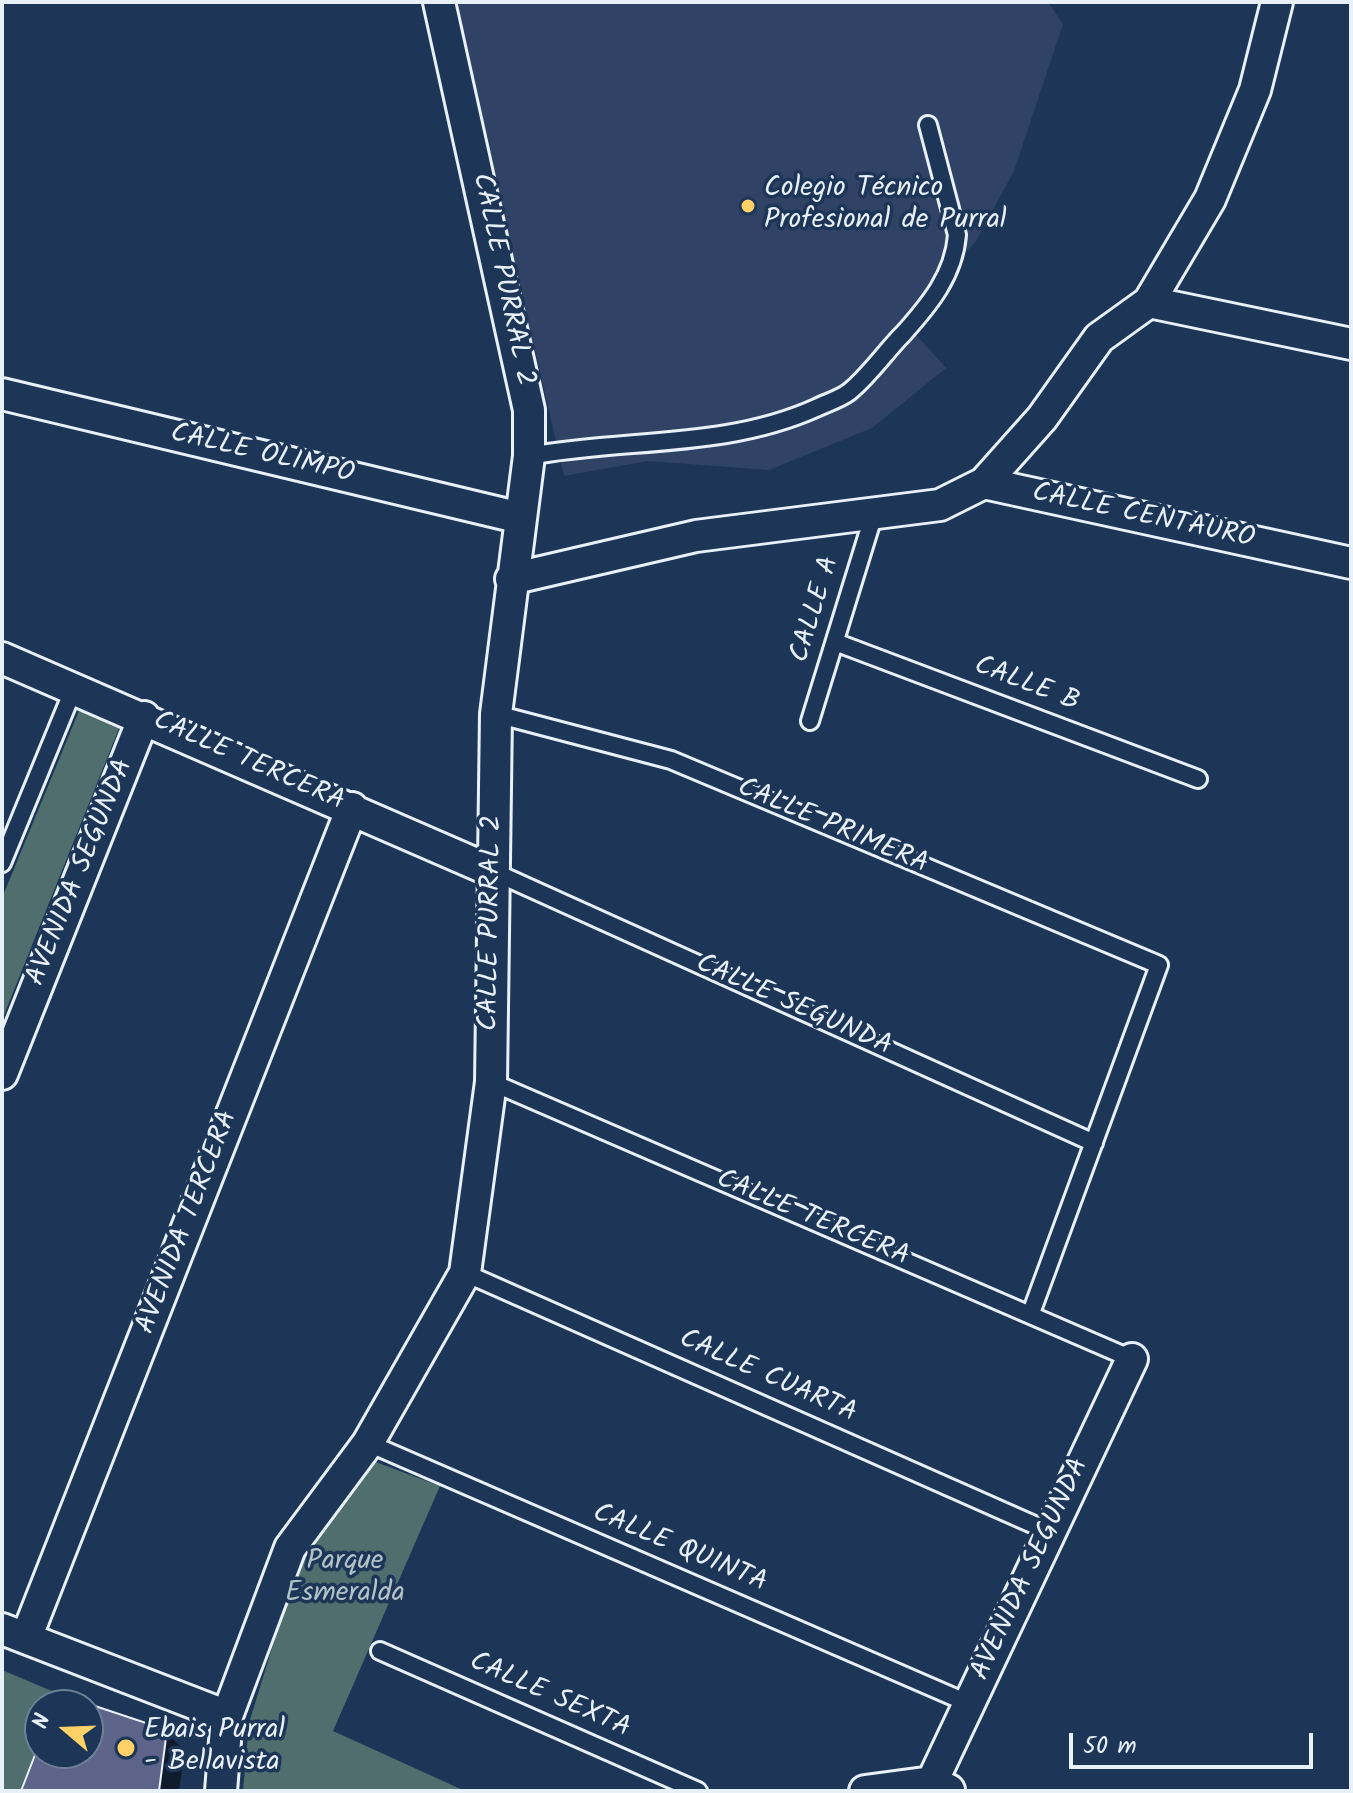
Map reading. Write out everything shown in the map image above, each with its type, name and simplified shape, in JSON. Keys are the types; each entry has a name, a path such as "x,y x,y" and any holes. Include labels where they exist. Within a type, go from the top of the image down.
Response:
{"street":[{"name":"CALLE PURRAL 2","path":"221,1791 227,1716 290,1548 368,1443 465,1273 491,1082 496,714 529,456 529,410 439,2"},
{"path":"511,579 696,536 940,505 984,483 1042,418 1099,338 1149,302 1210,199 1255,90 1277,2"},
{"path":"1149,302 1351,344"},
{"name":"CALLE OLIMPO","path":"2,394 521,518"},
{"name":"CALLE CENTAURO","path":"984,483 1351,563"},
{"name":"CALLE TERCERA","path":"2,658 144,717 492,871"},
{"name":"AVENIDA SEGUNDA","path":"2,1074 144,717"},
{"name":"AVENIDA TERCERA","path":"14,1633 352,808"},
{"name":"AVENIDA SEGUNDA","path":"941,1786 970,1704 1048,1531 1132,1359"},
{"path":"14,1633 227,1716"},
{"path":"865,1791 941,1786"}],"lane":[{"path":"529,456 567,449 731,436 786,421 848,393 920,315 941,286 956,253 957,235 928,125"},
{"name":"CALLE A","path":"810,721 874,514"},
{"name":"CALLE B","path":"835,642 1198,779"},
{"path":"2,863 74,688"},
{"name":"CALLE PRIMERA","path":"496,714 671,760 1159,965 1094,1143"},
{"name":"CALLE SEGUNDA","path":"492,871 1094,1143"},
{"name":"CALLE TERCERA","path":"491,1082 1132,1359"},
{"path":"1031,1313 1094,1143"},
{"name":"CALLE CUARTA","path":"465,1273 1048,1531"},
{"name":"CALLE QUINTA","path":"368,1443 970,1704"},
{"name":"CALLE SEXTA","path":"380,1651 698,1791"}],"shaded area":[{"name":"Colegio Técnico Profesional de Purral","path":"455,2 1048,2 1063,24 1014,171 976,241 903,320 946,368 872,428 769,470 648,461 564,476"}],"green space":[{"path":"81,706 122,721 2,1020 2,898"},
{"name":"Parque Esmeralda","path":"365,1458 440,1486 333,1731 465,1791 243,1791 249,1723 300,1557"},
{"path":"2,1670 47,1689 24,1689 24,1769 30,1769 21,1791 2,1791"}],"building":[{"name":"Ebais Purral - Bellavista","path":"104,1709 167,1730 159,1791 21,1791 30,1769 104,1769"}],"place":[{"name":"Colegio Técnico Profesional de Purral","path":"748,206"},
{"name":"Ebais Purral - Bellavista","path":"126,1748"}]}
